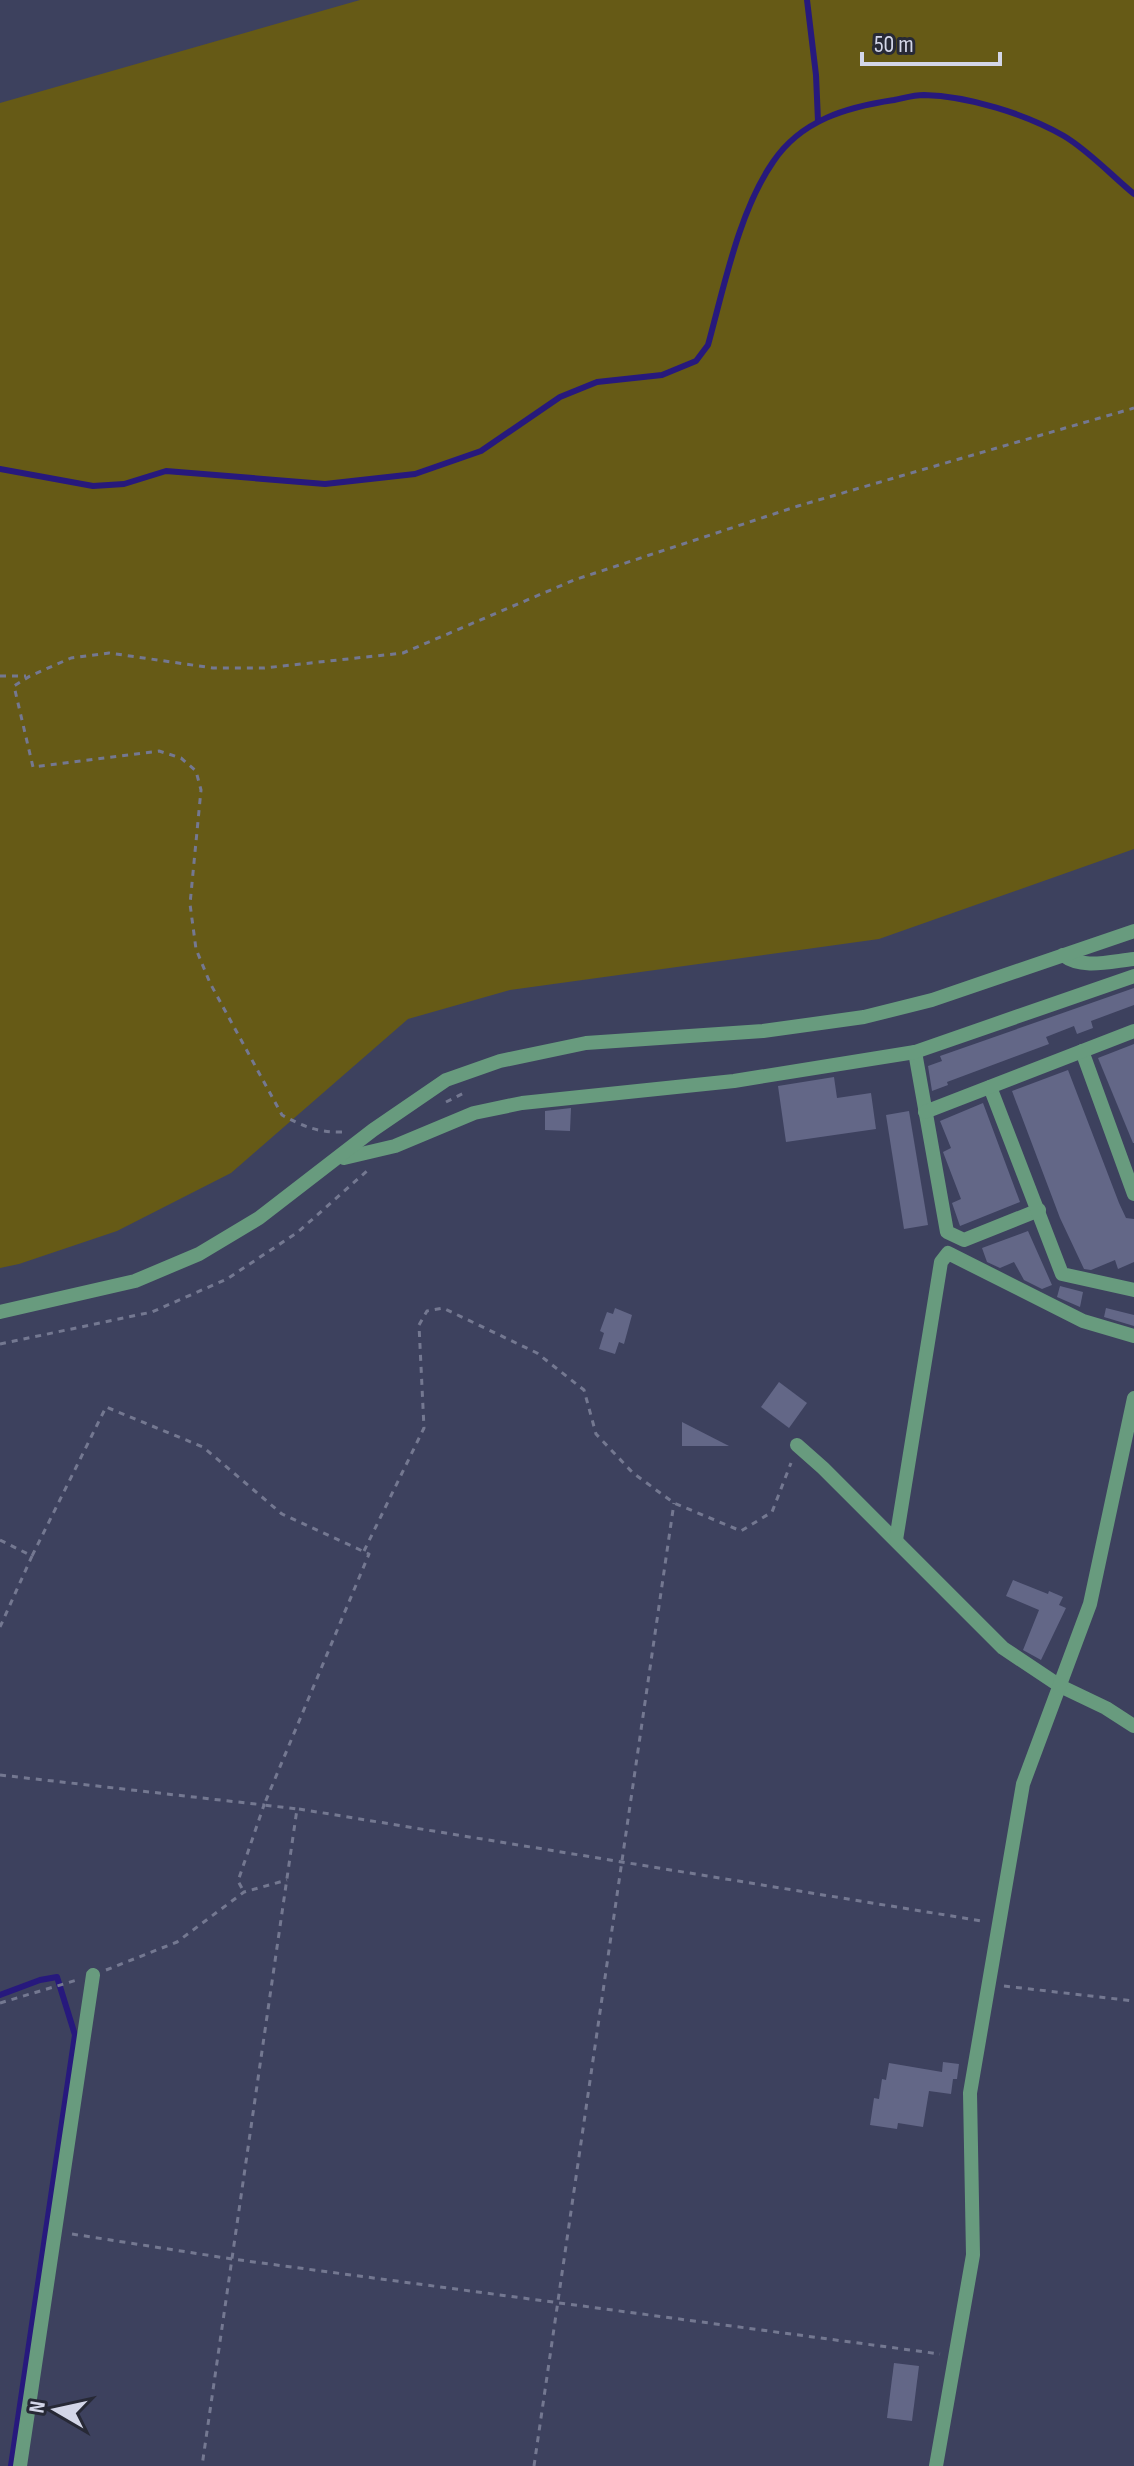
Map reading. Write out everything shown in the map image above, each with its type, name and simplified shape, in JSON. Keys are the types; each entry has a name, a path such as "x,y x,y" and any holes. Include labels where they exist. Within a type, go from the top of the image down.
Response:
{"street":[{"path":"0,1312 135,1281 199,1254 259,1218 373,1130 446,1080 500,1061 586,1043 763,1031 864,1017 932,1000 1134,931"},
{"path":"1063,955 1072,962 1091,964 1134,959"},
{"path":"337,1160 395,1146 474,1113 522,1103 734,1081 915,1052 1134,976"},
{"path":"925,1112 1134,1031"},
{"path":"1082,1051 1134,1194"},
{"path":"896,1540 941,1262 948,1253 947,1232 915,1052"},
{"path":"990,1087 1062,1274 1134,1290"},
{"path":"947,1232 964,1240 1039,1210"},
{"path":"948,1253 1083,1321 1134,1336"},
{"path":"936,2466 973,2255 970,2093 1023,1784 1090,1604 1134,1398"},
{"path":"797,1445 1003,1648 1060,1686 1106,1708 1134,1726"},
{"path":"20,2466 93,1975"}],"path":[{"path":"373,1130 327,1132 302,1126 282,1115 210,983 196,949 190,904 201,790 196,771 181,758 159,751 33,767 14,686 71,658 109,653 213,668 264,668 403,653 574,580 828,497 1134,408"},
{"path":"0,676 30,676"},
{"path":"364,1551 424,1428 419,1325 427,1311 443,1308 537,1353 584,1390 596,1434 633,1473 674,1503 741,1531 772,1512 797,1445"},
{"path":"0,1627 106,1407 203,1447 282,1514 369,1554 264,1805 238,1881 244,1892"},
{"path":"534,2466 674,1503"},
{"path":"0,1540 32,1556"},
{"path":"0,1775 297,1809 998,1923"},
{"path":"202,2466 297,1809"},
{"path":"0,2003 93,1975 177,1942 244,1892 287,1880"},
{"path":"988,1984 1134,2001"},
{"path":"55,2231 232,2259 956,2356"}],"shaded area":[{"path":"360,0 1134,0 1134,849 879,939 510,990 408,1019 231,1173 117,1231 0,1268 0,103"}],"building":[{"path":"1134,988 1134,1005 1091,1021 1093,1028 1077,1034 1074,1026 1046,1037 1049,1044 947,1082 948,1085 932,1091 928,1066 942,1061 940,1056"},
{"path":"1134,1044 1134,1143 1133,1143 1098,1058"},
{"path":"1068,1070 1119,1203 1126,1218 1134,1219 1134,1262 1118,1269 1115,1260 1091,1270 1084,1269 1060,1218 1012,1091"},
{"path":"834,1077 837,1098 871,1093 876,1129 786,1142 778,1086"},
{"path":"983,1103 1020,1202 960,1226 952,1203 961,1199 943,1152 951,1148 940,1121"},
{"path":"571,1108 570,1131 545,1130 545,1111"},
{"path":"909,1111 928,1225 904,1229 886,1115"},
{"path":"1028,1231 1052,1285 1042,1289 1024,1280 1014,1262 1000,1268 987,1262 982,1248"},
{"path":"1060,1286 1083,1292 1080,1307 1057,1297"},
{"path":"615,1308 632,1315 624,1344 619,1342 615,1354 599,1349 604,1333 600,1331 607,1312 613,1314"},
{"path":"1106,1308 1134,1315 1134,1326 1104,1317"},
{"path":"779,1382 807,1403 789,1428 761,1407"},
{"path":"682,1422 729,1446 682,1446"},
{"path":"1013,1580 1063,1597 1059,1605 1066,1608 1041,1660 1023,1650 1039,1610 1006,1596"},
{"path":"943,2062 959,2064 957,2079 953,2079 951,2094 929,2091 923,2127 898,2123 897,2129 870,2125 874,2098 879,2099 882,2079 886,2080 889,2063 942,2072"},
{"path":"894,2363 919,2366 912,2421 887,2418"}],"waterway":[{"path":"807,0 818,121"},
{"path":"0,469 93,486 124,484 166,471 325,484 415,474 481,451 560,397 597,382 662,375 696,361 708,345 742,226 773,162 784,148 811,126 859,107 924,95 996,108 1032,120 1064,136 1134,194"},
{"path":"0,1995 57,1977 75,2035 11,2466"}]}
